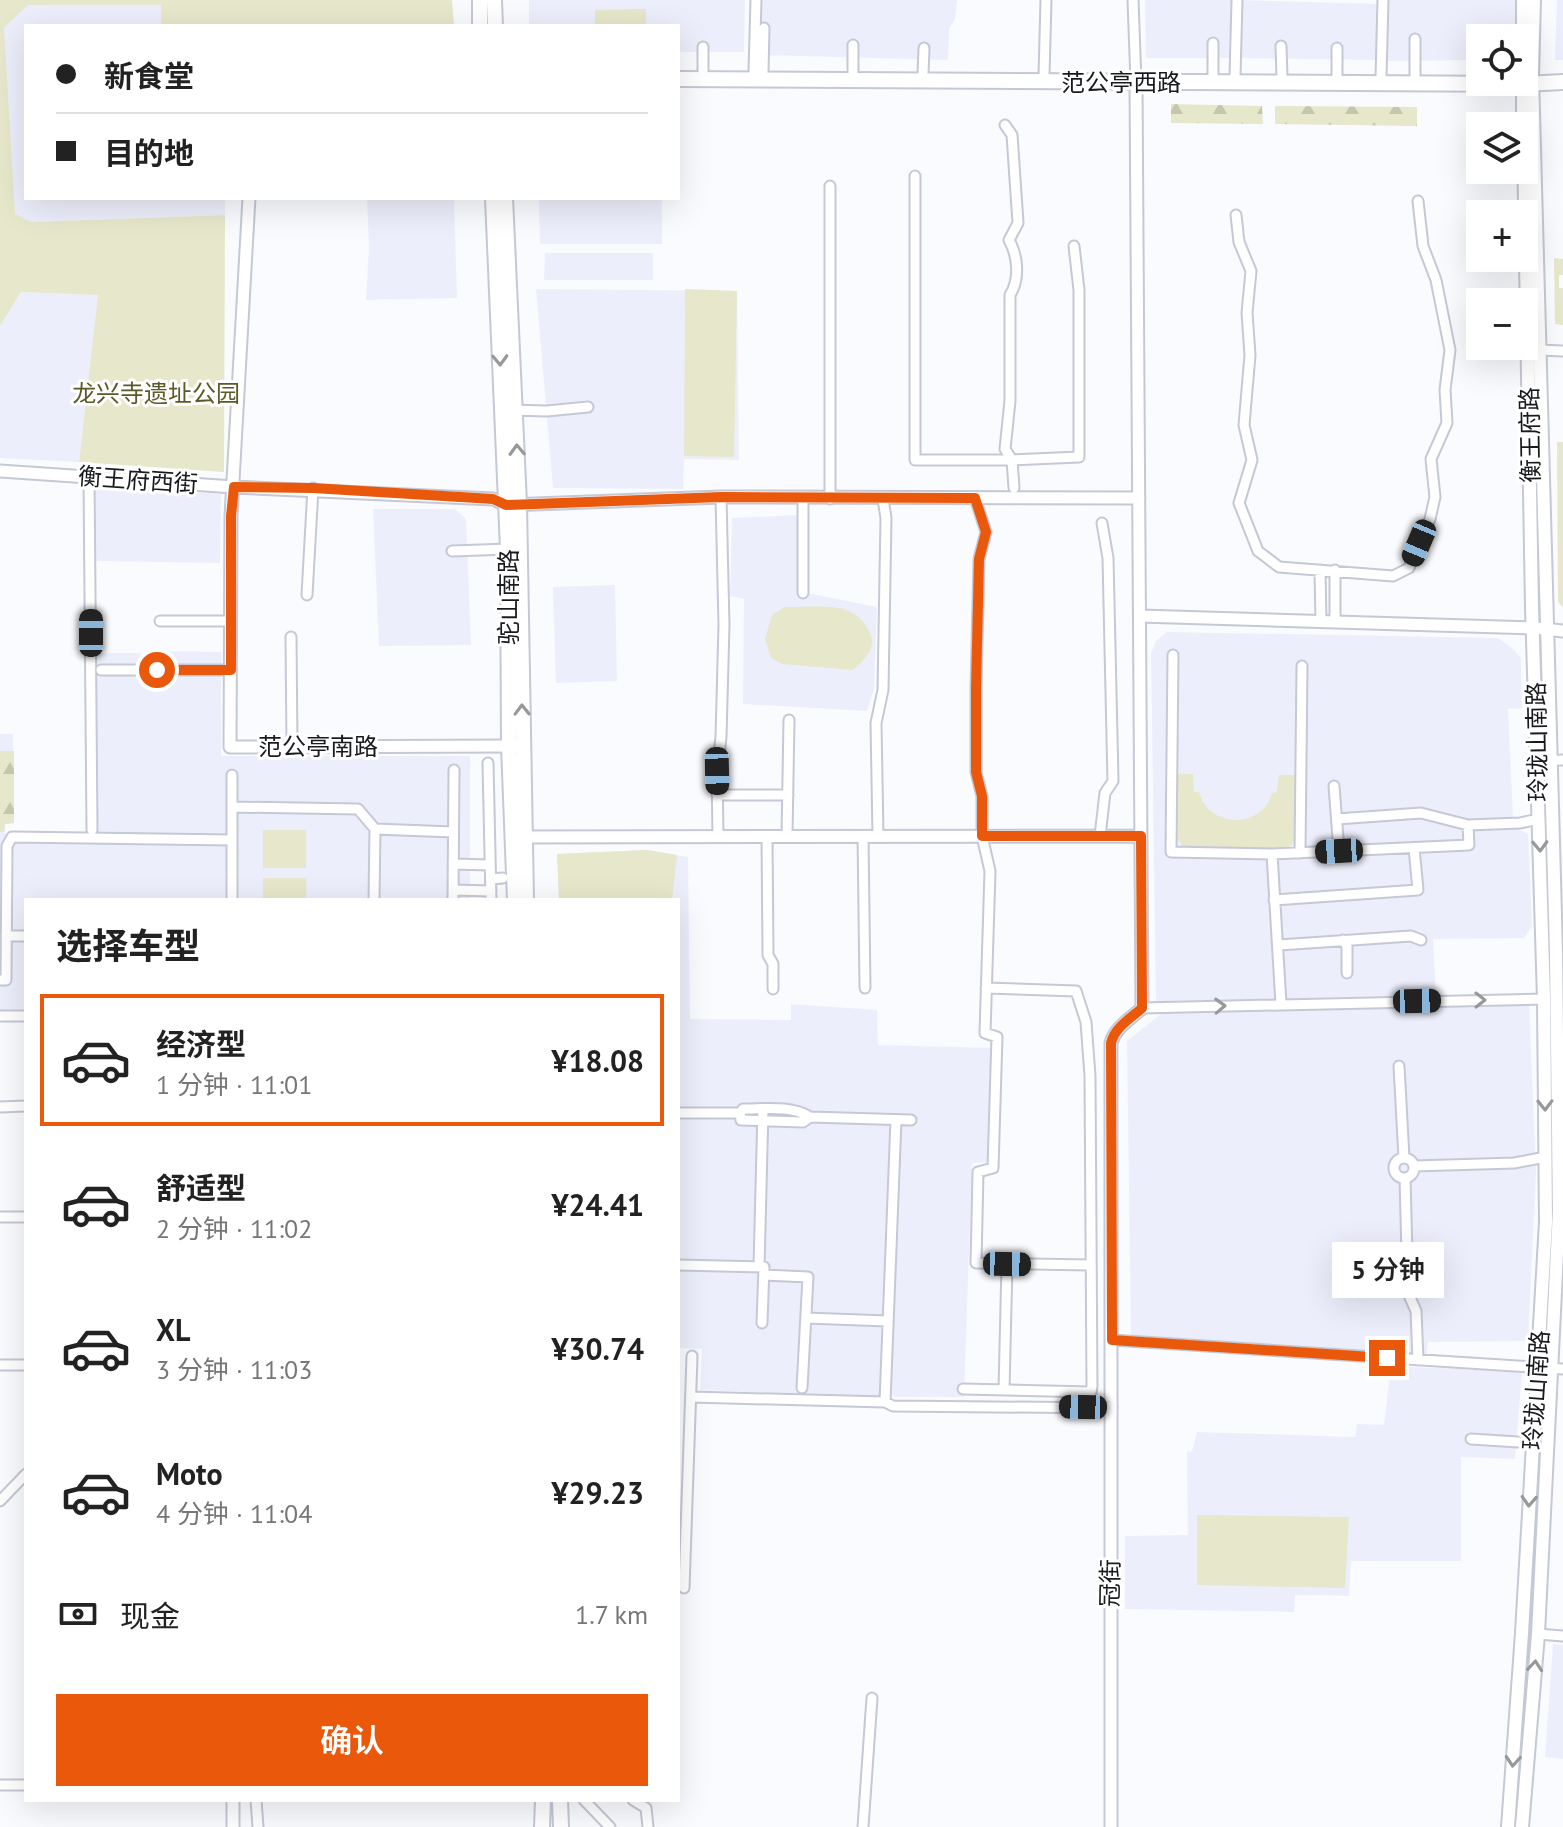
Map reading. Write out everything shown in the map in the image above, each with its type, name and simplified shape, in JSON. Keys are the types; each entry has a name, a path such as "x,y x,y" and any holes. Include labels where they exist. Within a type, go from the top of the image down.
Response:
{"main road":[{"path":"480,0 480,24"},
{"path":"494,0 495,24"},
{"path":"1523,0 1523,24"},
{"name":"衡王府路","path":"1532,24 1534,0"},
{"name":"范公亭西路","path":"680,71 1136,79 1213,76 1466,77"},
{"name":"范公亭西路","path":"1538,79 1563,75"},
{"name":"范公亭西路","path":"680,79 1466,81"},
{"name":"范公亭西路","path":"1538,81 1563,82"},
{"name":"衡王府路","path":"1528,96 1539,350 1540,628"},
{"name":"衡王府路","path":"1525,184 1540,628"},
{"name":"驼山南路","path":"493,200 509,410"},
{"name":"驼山南路","path":"505,200 513,504 515,746"},
{"name":"驼山南路","path":"513,504 508,549 518,837 515,898"},
{"name":"玲珑山南路","path":"1522,1827 1538,1634 1561,1211 1550,761 1540,628"},
{"name":"玲珑山南路","path":"1508,1827 1533,1443 1551,1368 1539,819 1550,761"},
{"name":"驼山南路","path":"518,837 526,898"},
{"path":"542,1827 543,1802"},
{"path":"560,1802 561,1827"}],"street":[{"path":"756,0 759,72"},
{"path":"1044,75 1046,0"},
{"path":"1133,0 1142,1008 1544,999"},
{"path":"1235,76 1237,0"},
{"path":"1381,77 1383,0"},
{"path":"759,72 764,28"},
{"path":"1415,39 1415,77"},
{"path":"1213,43 1213,76"},
{"path":"853,45 853,73"},
{"path":"1281,46 1282,77"},
{"path":"703,47 703,71"},
{"path":"923,74 924,48"},
{"path":"1337,48 1337,77"},
{"path":"1005,125 1012,135 1018,223 1009,240 1016,252 1015,286 1010,295 1010,401 1005,449 1012,460 1014,488"},
{"path":"915,176 915,460 1079,457 1079,290 1074,246"},
{"path":"830,186 830,499"},
{"name":"范公亭南路","path":"249,200 231,516 230,747 515,746"},
{"path":"1236,215 1239,242 1251,271 1247,313 1250,355 1244,425 1252,460 1239,503 1258,551 1279,567 1393,576 1409,568 1430,519 1435,497 1431,459 1447,423 1445,390 1450,350 1436,280 1423,246 1418,201"},
{"path":"1539,350 1563,351"},
{"path":"509,410 547,411 588,407"},
{"name":"衡王府西街","path":"0,471 234,487 313,488 493,499 513,504 721,497 1139,498"},
{"path":"89,477 92,830"},
{"path":"307,595 313,488"},
{"path":"718,836 724,625 721,497"},
{"path":"975,498 986,532 979,559 976,688 976,772 982,796 982,836 990,871 985,1033 997,1037 993,1168 978,1172 976,1263 1090,1265"},
{"path":"803,499 803,593"},
{"path":"878,836 876,723 883,690 886,518 883,499"},
{"path":"1100,836 1105,793 1113,781 1108,558 1102,523"},
{"path":"452,551 508,549"},
{"path":"1320,570 1321,622"},
{"path":"1335,570 1335,622"},
{"path":"1140,616 1563,631"},
{"path":"160,621 231,621"},
{"path":"291,637 292,746"},
{"path":"1173,655 1171,852 1272,854 1469,845 1468,825"},
{"path":"1300,853 1302,666"},
{"path":"101,670 231,670"},
{"path":"787,836 789,720"},
{"path":"454,770 453,895 491,895 488,763"},
{"path":"232,775 232,898"},
{"path":"1334,786 1339,851"},
{"path":"717,795 788,795"},
{"path":"232,807 358,809 375,829 374,898"},
{"path":"1337,819 1421,813 1468,825 1539,819"},
{"path":"375,829 453,832"},
{"path":"767,836 768,955 773,964 773,989"},
{"path":"863,836 865,988"},
{"path":"518,837 1141,836"},
{"path":"0,980 6,980 4,846 12,837 232,840"},
{"path":"1274,900 1418,890 1414,848"},
{"path":"1272,854 1281,1004"},
{"path":"453,864 490,865"},
{"path":"491,879 503,878"},
{"path":"6,936 24,936"},
{"path":"1279,945 1411,936 1421,940"},
{"path":"1343,940 1347,946 1347,973"},
{"path":"963,1389 1091,1392 1090,1076 1086,1022 1076,991 986,988"},
{"name":"冠街","path":"1111,1827 1111,1043 1122,1024 1142,1008"},
{"path":"0,1016 24,1016"},
{"path":"1399,1066 1404,1158"},
{"path":"0,1107 24,1106"},
{"path":"680,1113 740,1113 743,1109 763,1109 801,1111 810,1117 911,1120"},
{"path":"762,1323 763,1109"},
{"path":"740,1113 741,1120 763,1122 803,1122 810,1117"},
{"path":"885,1402 896,1120"},
{"path":"1414,1166 1514,1163 1546,1157"},
{"path":"1404,1158 1412,1161 1414,1166 1412,1174 1405,1178 1397,1176 1393,1169 1396,1161 1404,1158"},
{"path":"1405,1178 1408,1293 1416,1311 1418,1360"},
{"path":"0,1217 24,1217"},
{"path":"1004,1390 1007,1264"},
{"path":"680,1265 808,1277 802,1388"},
{"path":"806,1318 888,1321"},
{"path":"1112,1340 1551,1368"},
{"path":"684,1588 692,1356"},
{"path":"0,1365 24,1365"},
{"path":"691,1397 885,1402 893,1406 1112,1408"},
{"path":"1471,1439 1533,1443"},
{"path":"0,1501 24,1476"},
{"path":"1538,1634 1563,1636"},
{"path":"863,1827 872,1698"},
{"path":"0,1785 24,1785"},
{"path":"233,1802 233,1827"},
{"path":"256,1802 258,1827"},
{"path":"587,1802 610,1827"},
{"path":"636,1802 646,1808 648,1827"}],"shaded area":[{"path":"529,0 745,0 744,52 680,52 680,24 529,24"},
{"path":"759,0 957,0 955,19 949,29 948,60 758,55"},
{"path":"1145,0 1231,0 1229,58 1146,58"},
{"path":"1240,0 1377,4 1377,60 1238,58"},
{"path":"1388,0 1520,0 1519,24 1466,24 1466,60 1387,61"},
{"path":"1557,0 1563,0 1563,60 1555,60"},
{"path":"28,5 161,5 161,24 24,24 24,200 225,200 225,215 31,222 14,214 3,28"},
{"path":"367,200 454,200 457,298 366,300 369,248"},
{"path":"539,200 662,200 662,244 540,244"},
{"path":"545,253 653,253 653,280 544,280"},
{"path":"536,289 737,291 739,460 684,459 683,489 553,488"},
{"path":"21,292 99,295 79,462 0,458 0,326"},
{"path":"94,485 221,494 220,563 95,561"},
{"path":"373,509 455,509 466,519 471,645 379,646"},
{"path":"798,515 797,591 877,607 874,689 867,711 743,704 744,599 730,596 732,518"},
{"path":"615,585 617,681 556,683 553,587"},
{"path":"1167,632 1498,638 1511,647 1521,658 1522,708 1508,709 1513,817 1520,817 1520,830 1528,834 1532,926 1524,938 1433,939 1436,995 1156,1002 1151,653 1156,641"},
{"path":"221,652 221,756 470,756 470,898 24,898 24,1009 0,1010 0,734 13,734 14,823 5,824 5,834 96,835 95,653"},
{"path":"647,850 688,857 690,1019 791,1020 791,1004 877,1010 878,1045 993,1048 988,1162 972,1163 964,1397 894,1397 890,1392 882,1392 879,1397 700,1390 702,1349 680,1348 680,898 559,898 557,854"},
{"path":"1529,1002 1536,1172 1528,1341 1428,1342 1426,1358 1131,1336 1127,1041 1161,1014"},
{"path":"1391,1366 1522,1372 1515,1459 1461,1457 1461,1561 1351,1561 1349,1596 1295,1595 1294,1612 1125,1609 1125,1536 1188,1535 1187,1452 1192,1451 1197,1432 1355,1437 1357,1424 1384,1425"},
{"path":"1553,1644 1563,1645 1563,1759 1545,1757"}],"green space":[{"name":"龙兴寺遗址公园","path":"0,0 452,0 454,24 161,24 161,5 28,5 4,28 15,214 31,222 225,215 224,472 79,462 98,295 21,292 0,326"},
{"path":"646,9 646,24 595,24 595,10"},
{"path":"1171,104 1262,106 1263,124 1171,123"},
{"path":"1275,106 1417,107 1417,126 1275,124"},
{"path":"1554,258 1563,259 1559,288 1563,288 1563,325 1555,324"},
{"path":"685,289 737,291 734,457 684,456"},
{"path":"1557,442 1563,442 1563,607 1558,602"},
{"path":"785,607 834,607 855,614 872,639 868,654 853,670 782,664 771,658 765,639 772,615"},
{"path":"0,751 14,751 14,823 5,824 4,832 0,832"},
{"path":"1178,774 1193,774 1194,792 1199,792 1204,804 1213,813 1235,820 1258,814 1272,793 1277,792 1279,775 1295,775 1295,840 1288,848 1184,848 1177,838"},
{"path":"263,830 306,830 306,868 263,868"},
{"path":"647,850 677,855 672,898 559,898 557,854"},
{"path":"263,878 306,878 306,898 263,898"},
{"path":"1197,1515 1349,1517 1345,1588 1197,1585"}],"route":[{"path":"157,670 231,670 231,516 234,487 313,488 493,499 506,505 721,497 975,498 986,532 979,559 976,688 976,772 982,796 982,836 1141,836 1142,1008 1122,1024 1111,1043 1112,1340 1387,1358"}]}
